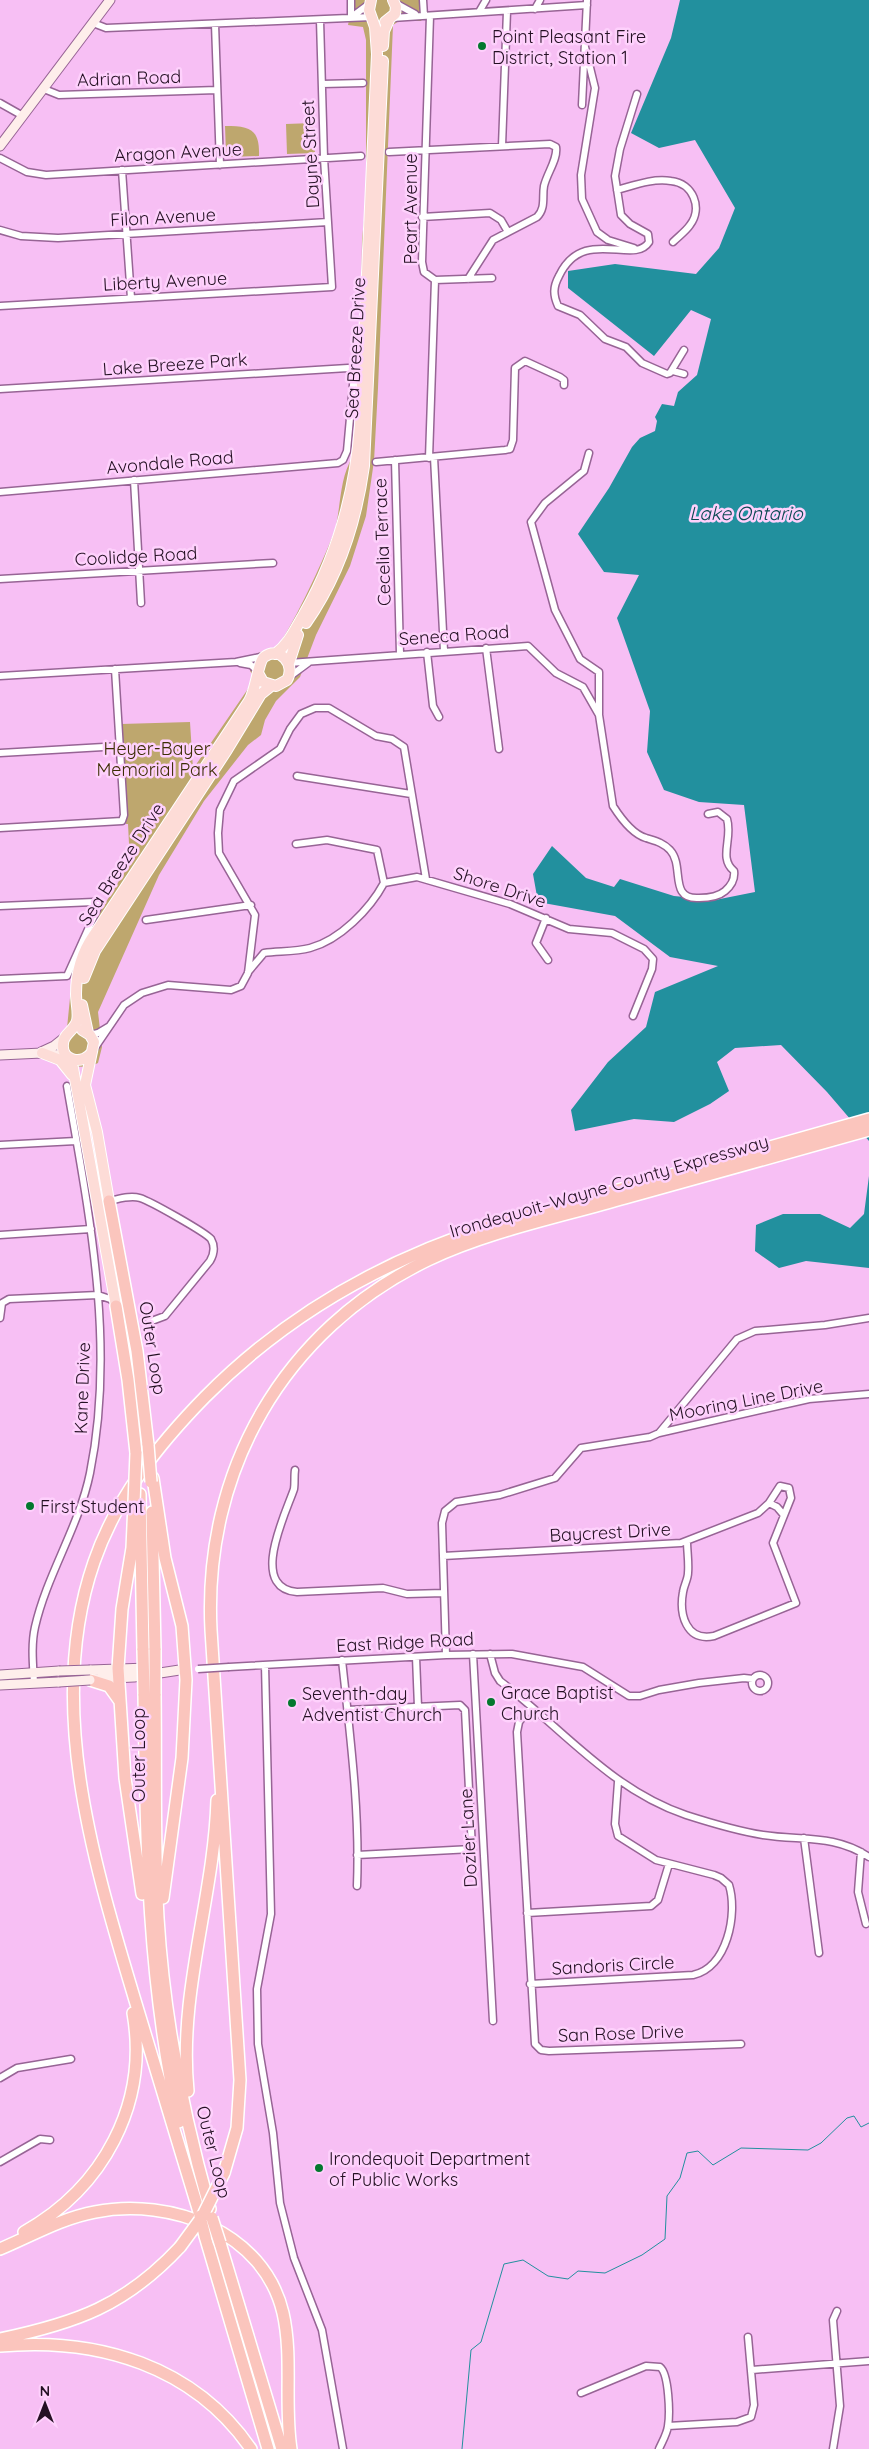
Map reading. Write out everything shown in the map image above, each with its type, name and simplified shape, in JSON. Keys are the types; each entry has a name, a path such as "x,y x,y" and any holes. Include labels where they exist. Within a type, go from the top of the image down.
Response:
{"highway":[{"path":"795,1145 869,1119"},
{"name":"Irondequoit–Wayne County Expressway","path":"114,1929 90,1836 78,1760 75,1674 79,1626 88,1579 113,1516 138,1476 182,1422 214,1388 264,1344 310,1310 364,1278 405,1258 494,1225 795,1145 869,1130"},
{"name":"Irondequoit–Wayne County Expressway","path":"219,1726 210,1591 212,1553 219,1516 230,1479 245,1443 263,1410 285,1378 330,1327 388,1282 426,1261 461,1247 795,1145"},
{"name":"Outer Loop","path":"109,1201 134,1336 152,1480 149,1650 156,1861 160,1947 175,2061 202,2182 282,2449"},
{"name":"Outer Loop","path":"116,1306 128,1380 136,1453 137,1499 149,1650"},
{"path":"152,1480 165,1558 182,1626 186,1669 183,1750 164,1883 160,1947"},
{"path":"137,1499 132,1548 122,1609 119,1673 120,1706 128,1807 154,1973"},
{"path":"90,1675 111,1687 117,1696 120,1706"},
{"name":"Outer Loop","path":"150,1694 148,1889 154,1973 171,2084 205,2236 268,2449"},
{"path":"0,2339 59,2326 103,2308 143,2282 180,2247 202,2217 224,2173 237,2128 240,2080 219,1726"},
{"path":"202,2182 189,2104 186,2044 191,1989 216,1830 219,1726"},
{"path":"114,1929 199,2212"},
{"path":"0,2245 43,2221 78,2192 108,2154 124,2119 134,2082 136,2034 114,1929"},
{"path":"0,2249 80,2216 127,2208 156,2210 184,2216 212,2227 232,2239 251,2254 264,2270 274,2286 282,2309 287,2337 288,2414 291,2449"},
{"path":"0,2346 42,2345 80,2348 116,2354 144,2362 177,2379 208,2401 229,2420 251,2449"}],"main road":[{"path":"0,146 110,0"},
{"name":"Sea Breeze Drive","path":"270,655 287,644 330,559 346,510 356,463 361,408 377,54 377,38 369,10 370,2"},
{"name":"Sea Breeze Drive","path":"289,663 297,636 318,605 341,560 352,527 362,482 368,426 383,34 396,11 394,2"},
{"path":"372,18 380,22 391,19"},
{"path":"270,655 282,655 289,663 289,677 284,683 272,686 263,682 258,672 261,660 270,655"},
{"name":"Sea Breeze Drive","path":"67,1035 77,1021 78,976 88,944 249,702 256,689 258,672"},
{"name":"Sea Breeze Drive","path":"89,1034 82,995 84,977 90,960 228,750 260,694 272,686"},
{"path":"0,1055 38,1053 84,1060 93,1051 94,1042 89,1034 80,1030 67,1035 54,1046 38,1053"},
{"path":"67,1035 62,1046 68,1057"},
{"name":"Outer Loop","path":"93,1051 84,1085 97,1132 109,1201"},
{"path":"38,1053 62,1061 68,1068 72,1086"},
{"name":"Outer Loop","path":"68,1057 72,1086 116,1306"},
{"name":"East Ridge Road","path":"0,1685 59,1682 90,1675 186,1669"},
{"name":"East Ridge Road","path":"0,1675 59,1671 90,1675"}],"street":[{"path":"351,0 351,17"},
{"name":"Peart Avenue","path":"423,0 427,16 422,217 423,268 426,275 435,280 432,457 444,651"},
{"path":"479,12 486,0"},
{"path":"535,9 540,0"},
{"path":"351,17 370,2"},
{"path":"394,2 416,15"},
{"path":"391,19 416,15 427,16 535,9 587,2 582,105"},
{"path":"502,146 507,10"},
{"path":"93,23 106,28 320,20 351,17 372,18"},
{"name":"Dayne Street","path":"320,20 324,158 332,287"},
{"path":"215,24 220,164"},
{"path":"585,47 595,88 581,175 582,199 597,232 608,240 634,248"},
{"path":"322,84 363,83"},
{"name":"Adrian Road","path":"44,89 59,95 217,90"},
{"path":"637,94 615,169 620,212 624,219 645,232 650,238 646,246 629,250 598,247 588,249 577,255 563,265 554,289 554,297 558,306 580,315 605,339 626,347 642,363 670,372 684,374"},
{"path":"0,103 23,116"},
{"path":"390,152 424,152 550,144 556,147 556,154 544,186 542,211 537,217 493,240 468,279"},
{"name":"Aragon Avenue","path":"0,158 20,169 40,174 361,156"},
{"path":"122,170 131,298"},
{"path":"618,190 634,184 664,180 678,182 688,188 695,200 695,215 690,226 673,242"},
{"path":"422,217 490,213 501,220 508,232"},
{"name":"Filon Avenue","path":"0,230 21,236 46,238 328,222"},
{"path":"435,280 492,278"},
{"name":"Liberty Avenue","path":"0,306 332,287"},
{"path":"670,372 684,350"},
{"path":"376,462 496,452 510,449 513,440 513,376 515,368 525,361 560,377 564,380 564,385"},
{"name":"Lake Breeze Park","path":"0,390 352,369 354,374 347,451 343,460"},
{"path":"589,453 584,471 545,503 531,522 555,610 580,658 599,672 599,715"},
{"name":"Avondale Road","path":"0,492 331,464 343,460"},
{"name":"Cecelia Terrace","path":"394,460 400,654"},
{"path":"134,480 141,603"},
{"name":"Coolidge Road","path":"0,579 273,563"},
{"name":"Seneca Road","path":"289,663 528,646 556,672 583,687 599,715 613,806 619,816 635,831 644,838 661,842 673,854 678,864 679,890 684,896 693,899 710,898 723,893 734,878 734,871 726,864 725,858 729,841 727,819 718,812 708,814"},
{"path":"486,648 499,749"},
{"path":"427,652 433,706 438,717"},
{"path":"0,676 236,662 270,655"},
{"path":"236,662 251,666 258,672"},
{"path":"289,677 309,662"},
{"path":"0,828 122,821 124,815 116,669"},
{"path":"248,973 255,915 219,852 220,810 234,781 280,748 301,714 315,708 329,708 376,736 392,739 404,747 410,794 426,879"},
{"path":"0,753 120,746"},
{"path":"296,776 410,794"},
{"path":"93,1051 125,1003 150,989 176,985 231,990 240,986 264,953 310,948 332,937 371,902 384,883 377,850 327,840 296,844"},
{"name":"Shore Drive","path":"384,883 417,877 426,879 510,904 569,929 612,933 644,949 653,959 652,969 633,1016"},
{"path":"0,906 98,903 99,908 67,976 0,979"},
{"path":"146,920 251,905"},
{"path":"546,918 536,943 548,960"},
{"path":"89,1034 102,1031 114,1021"},
{"name":"Kane Drive","path":"34,1683 35,1628 40,1608 83,1502 94,1447 100,1378 98,1295 92,1229 76,1141 72,1086"},
{"path":"0,1145 76,1141"},
{"path":"109,1201 129,1197 143,1199 204,1234 213,1245 213,1254 210,1261 164,1316 149,1322"},
{"path":"0,1235 92,1229"},
{"path":"98,1295 109,1289 111,1280"},
{"path":"0,1318 2,1303 9,1299 98,1295 110,1298 116,1306"},
{"path":"659,1433 738,1338 755,1331 825,1325 869,1318"},
{"name":"Mooring Line Drive","path":"446,1655 443,1517 452,1504 500,1495 554,1478 581,1448 650,1437 659,1433 809,1399 869,1394"},
{"path":"294,1470 294,1487 281,1520 274,1558 274,1575 283,1588 297,1592 383,1588 407,1594 444,1592"},
{"name":"Baycrest Drive","path":"443,1556 681,1543 758,1513 769,1503 780,1486 789,1488 792,1494 783,1514"},
{"path":"687,1541 688,1574 683,1593 684,1622 688,1630 695,1635 714,1636 796,1603 773,1543 783,1514 777,1507 769,1503"},
{"name":"Dozier Lane","path":"473,1654 493,2021"},
{"path":"490,1654 495,1673 500,1680 618,1782 669,1809 703,1820 762,1835 838,1842 869,1857"},
{"name":"East Ridge Road","path":"186,1669 416,1656 490,1654 521,1655 582,1667 630,1696 640,1696 659,1690 698,1683 744,1678 752,1679"},
{"path":"416,1656 418,1707"},
{"path":"342,1660 357,1855 357,1886"},
{"path":"265,1665 271,1914 257,1989 257,2036 273,2133 280,2203 294,2258 322,2330 342,2449"},
{"path":"347,1710 460,1705 465,1710 472,1849 357,1855"},
{"name":"Sandoris Circle","path":"531,1707 519,1722 517,1732 530,1984 686,1976 699,1974 709,1968 718,1958 728,1929 732,1906 729,1885 714,1875 656,1860 622,1839 616,1833 614,1824 618,1782"},
{"path":"804,1838 819,1953"},
{"path":"861,1852 858,1892 866,1924"},
{"path":"527,1913 651,1906 658,1900 669,1864"},
{"name":"San Rose Drive","path":"530,1984 533,2040 537,2047 545,2051 741,2044"},
{"path":"0,2078 17,2068 71,2059"},
{"path":"0,2162 40,2139 50,2140"},
{"path":"834,2449 840,2406 833,2320 837,2311"},
{"path":"668,2426 737,2422 751,2417 754,2405 748,2337"},
{"path":"752,2370 869,2361"},
{"path":"581,2392 640,2368 656,2365 663,2369 666,2376 668,2426 659,2449"}],"green space":[{"name":"Heyer-Bayer Memorial Park","path":"353,0 423,0 424,16 421,21 399,21 393,25 374,461 366,516 350,566 316,635 300,677 276,701 265,720 261,735 248,745 204,801 159,875 98,1012 102,1047 98,1063 83,1067 69,1065 59,1062 52,1043 67,1028 73,968 98,915 130,863 121,724 190,722 193,769 252,683 253,675 250,671 252,656 277,646 283,639 318,569 336,526 343,481 353,456 361,321 362,239 366,202 366,40 363,27 348,25"},
{"path":"313,123 315,153 287,154 286,124"},
{"path":"225,126 247,128 252,131 258,140 259,156 230,157 226,154"}],"water":[{"name":"Lake Ontario","path":"680,0 869,0 869,1141 827,1092 781,1045 735,1048 717,1062 729,1091 710,1104 674,1122 634,1119 575,1131 571,1110 608,1062 646,1027 655,992 718,966 670,957 615,916 538,902 533,874 552,846 586,878 614,887 620,879 674,896 715,900 755,892 744,805 699,802 664,790 647,752 650,711 617,618 639,575 604,572 578,534 609,488 632,447 640,438 655,431 657,421 655,417 662,404 674,406 678,392 697,375 711,319 691,310 654,356 568,288 568,271 615,264 696,274 719,248 735,208 695,140 659,148 631,133 671,38"},
{"path":"869,1176 869,1268 806,1261 779,1268 755,1251 756,1225 783,1214 820,1214 850,1228 864,1214"}],"waterway":[{"path":"462,2449 471,2350 481,2342 504,2264 523,2260 548,2276 568,2279 578,2271 605,2273 642,2255 665,2239 667,2196 680,2178 687,2153 698,2151 713,2165 741,2148 808,2150 821,2143 847,2118 854,2116 861,2127 869,2123"}],"place":[{"name":"Point Pleasant Fire District, Station 1","path":"482,46"},
{"name":"First Student","path":"30,1506"},
{"name":"Grace Baptist Church","path":"491,1702"},
{"name":"Seventh-day Adventist Church","path":"292,1703"},
{"name":"Irondequoit Department of Public Works","path":"319,2168"}]}
